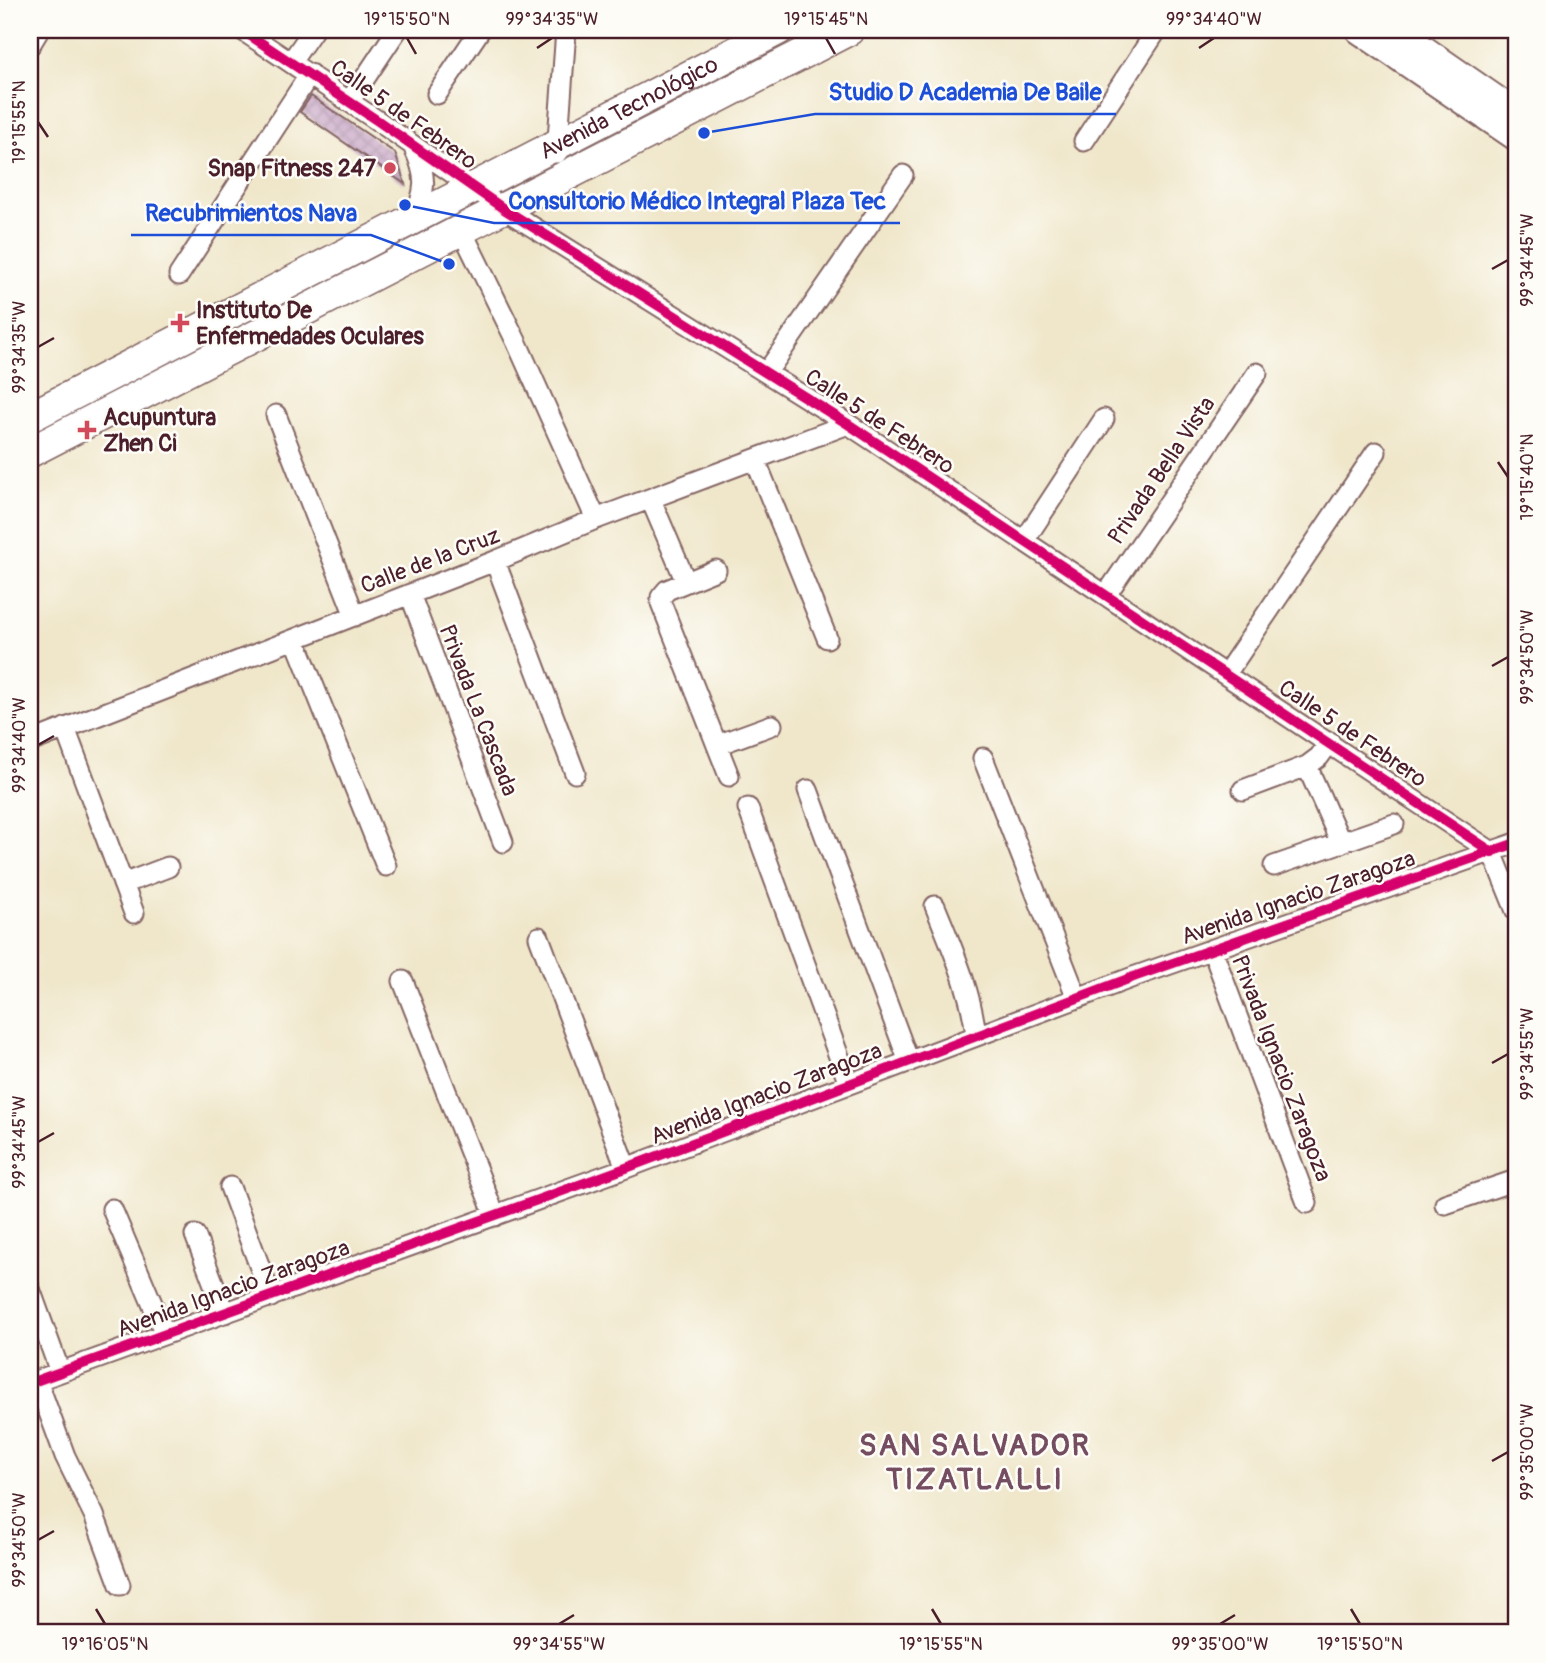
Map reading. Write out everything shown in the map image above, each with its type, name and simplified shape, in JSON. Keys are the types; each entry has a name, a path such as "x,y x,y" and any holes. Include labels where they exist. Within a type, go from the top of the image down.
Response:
{"main road":[{"name":"Avenida Tecnológico","path":"30,417 778,30"},
{"name":"Avenida Tecnológico","path":"30,452 849,30"},
{"path":"1359,30 1516,137"},
{"path":"1396,30 1516,113"}],"street":[{"path":"30,45 39,30"},
{"name":"Calle 5 de Febrero","path":"242,30 504,209 767,372 1330,742 1492,852"},
{"path":"291,62 313,30"},
{"path":"349,102 397,30"},
{"path":"437,94 480,30"},
{"path":"555,182 566,30"},
{"path":"1084,141 1157,30"},
{"path":"178,275 310,74"},
{"path":"413,220 421,202 425,178 414,147"},
{"path":"767,372 903,175"},
{"path":"462,231 517,343 596,519"},
{"name":"Privada Bella Vista","path":"1106,595 1257,373"},
{"path":"276,415 355,616"},
{"path":"1024,541 1104,419"},
{"name":"Calle de la Cruz","path":"30,742 596,519 848,425"},
{"path":"1226,674 1376,452"},
{"path":"755,458 827,638"},
{"path":"651,500 686,582"},
{"path":"495,561 575,773"},
{"path":"716,570 664,593 661,603 729,776"},
{"name":"Privada La Cascada","path":"410,594 503,842"},
{"path":"295,639 386,866"},
{"path":"717,745 772,725"},
{"path":"65,728 134,913"},
{"path":"1243,790 1307,766 1319,757 1330,742"},
{"path":"983,758 1077,998"},
{"path":"1307,766 1341,843"},
{"path":"808,790 909,1062"},
{"path":"748,808 849,1084"},
{"path":"1274,866 1394,824"},
{"name":"Avenida Ignacio Zaragoza","path":"34,1382 626,1168 1077,998 1516,843"},
{"path":"1492,852 1516,911"},
{"path":"123,884 168,867"},
{"path":"935,906 973,1008 976,1035"},
{"path":"539,937 626,1168"},
{"name":"Privada Ignacio Zaragoza","path":"1212,949 1307,1203"},
{"path":"402,981 495,1216"},
{"path":"1445,1204 1516,1180"},
{"path":"230,1187 271,1297"},
{"path":"111,1209 164,1334"},
{"path":"195,1235 225,1313"},
{"path":"30,1289 60,1372"},
{"path":"34,1382 65,1456 94,1515 120,1585"}],"building":[{"path":"311,96 395,153 405,184 300,112"}],"cycle path":[{"path":"242,30 504,209 848,424 1492,852"},
{"path":"30,1383 626,1168 1136,976 1516,843"}],"place":[{"name":"Studio D Academia De Baile","path":"704,133"},
{"name":"Snap Fitness 247","path":"390,168"},
{"name":"Consultorio Médico Integral Plaza Tec","path":"405,205"},
{"name":"Recubrimientos Nava","path":"449,264"},
{"name":"Instituto De Enfermedades Oculares","path":"180,323"},
{"name":"Acupuntura Zhen Ci","path":"87,430"}],"district":[{"name":"SAN SALVADOR TIZATLALLI","path":"975,1462"}]}
